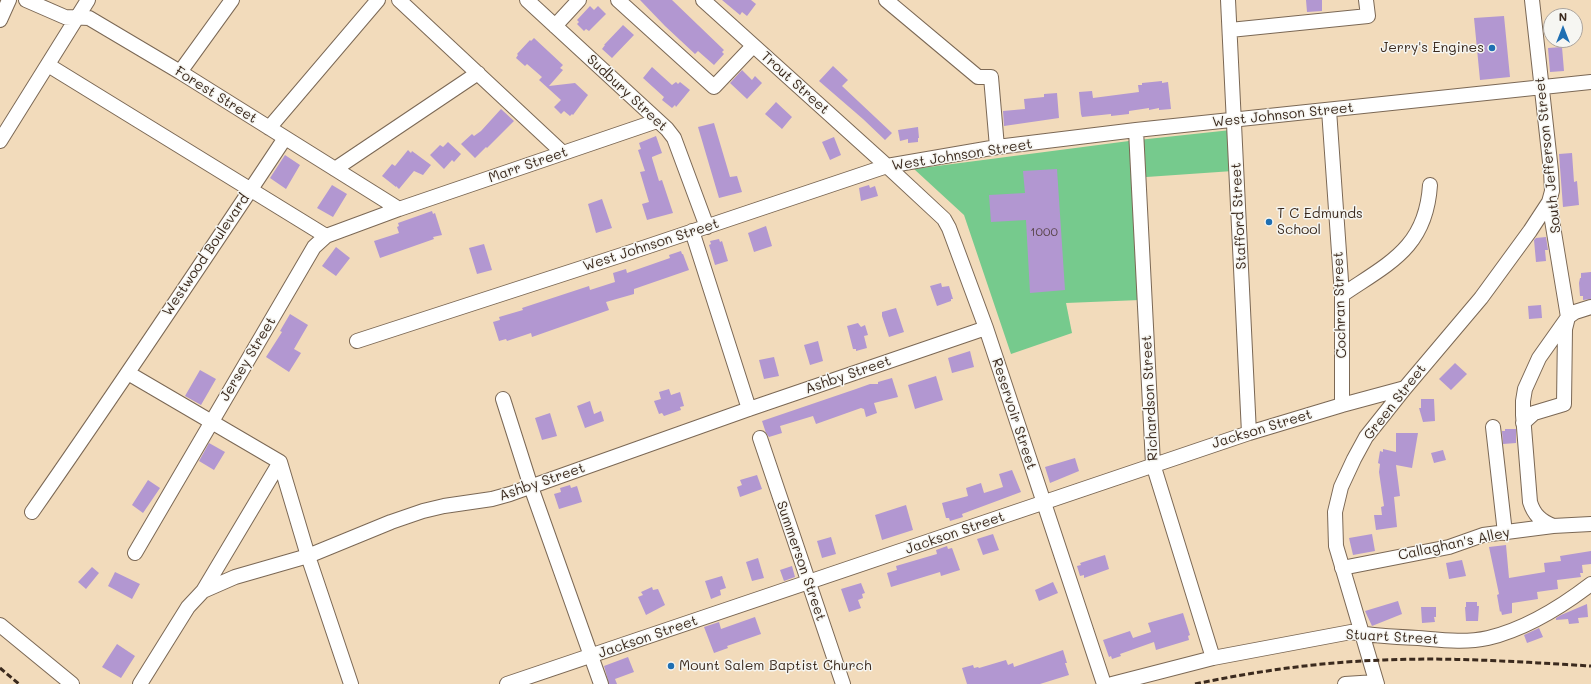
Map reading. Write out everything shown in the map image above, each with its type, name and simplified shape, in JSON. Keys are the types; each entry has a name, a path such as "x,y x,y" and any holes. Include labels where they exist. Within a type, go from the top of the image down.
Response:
{"street":[{"path":"0,20 10,0"},
{"name":"Forest Street","path":"26,0 65,16 89,18 180,72 399,209"},
{"path":"0,141 88,0"},
{"path":"180,72 232,0"},
{"path":"269,128 378,0"},
{"path":"399,0 563,153"},
{"name":"Sudbury Street","path":"527,0 667,129 674,138 707,226"},
{"path":"555,26 579,0"},
{"path":"618,0 714,87 753,46"},
{"name":"Trout Street","path":"703,0 887,166"},
{"path":"886,0 978,77 991,77 997,148"},
{"name":"Stafford Street","path":"1228,0 1249,433"},
{"path":"1230,30 1368,16 1366,0"},
{"name":"South Jefferson Street","path":"1523,423 1534,413 1564,404 1565,337 1568,317 1549,202 1552,191 1552,177 1532,0"},
{"path":"48,65 326,236"},
{"path":"335,169 478,73"},
{"name":"West Johnson Street","path":"357,341 887,166 997,148 1136,130 1591,82"},
{"name":"Cochran Street","path":"1330,110 1342,295 1342,405"},
{"name":"Marr Street","path":"399,209 657,121"},
{"name":"Richardson Street","path":"1136,130 1153,464 1213,658"},
{"name":"Westwood Boulevard","path":"32,512 128,373 285,138"},
{"name":"Reservoir Street","path":"887,166 944,219 949,228 986,328 1104,684"},
{"path":"1342,295 1398,257 1408,246 1416,235 1424,216 1428,202 1430,185"},
{"name":"Green Street","path":"1376,683 1336,546 1336,506 1341,487 1366,437 1490,287 1549,202"},
{"name":"Jersey Street","path":"135,553 314,247 326,236 399,209"},
{"path":"692,231 749,408"},
{"path":"1553,526 1539,519 1533,511 1530,502 1523,423 1523,401 1529,378 1539,358 1568,317 1575,312 1591,307"},
{"name":"Ashby Street","path":"140,684 188,607 203,591 235,577 308,556 391,522 423,511 444,506 492,499 531,487 749,408 986,328"},
{"path":"128,373 280,462 308,556 350,684"},
{"name":"Jackson Street","path":"507,684 1044,503 1153,464 1249,433 1405,388"},
{"path":"503,399 531,487 601,684"},
{"path":"1493,427 1506,532"},
{"name":"Summerson Street","path":"760,438 842,684"},
{"path":"203,591 280,462"},
{"name":"Callaghan's Alley","path":"1342,568 1448,547 1483,536 1553,526 1591,524"},
{"name":"Stuart Street","path":"1112,684 1213,658 1351,632 1450,641 1487,638 1518,627 1544,615 1591,584"},
{"path":"0,624 72,684"},
{"path":"1345,684 1376,683"}],"green space":[{"path":"1231,130 1233,171 1132,178 1140,300 1066,303 1072,333 1011,354 964,215 914,169 1129,141"}],"building":[{"path":"640,0 672,0 724,50 722,52 724,54 714,65 698,51 695,54"},
{"path":"722,0 751,0 756,4 747,16 742,12 740,15"},
{"path":"1306,0 1322,0 1322,11 1307,12"},
{"path":"590,6 594,10 598,6 606,14 589,31 586,29 584,31 577,24 579,22 577,20"},
{"name":"Jerry's Engines","path":"1504,16 1510,77 1480,80 1474,18"},
{"path":"623,25 634,35 612,58 602,49"},
{"path":"534,38 563,65 560,68 563,70 549,86 575,83 588,95 573,115 572,114 570,116 564,111 561,114 554,107 561,100 539,80 542,77 527,64 525,66 516,58 518,55 517,54 530,40 531,41"},
{"path":"1548,48 1562,48 1564,71 1550,72"},
{"path":"833,66 848,80 842,86 892,133 885,140 819,81"},
{"path":"652,67 672,85 676,82 678,84 680,82 690,90 676,107 675,105 672,108 662,100 664,97 643,78"},
{"path":"742,70 752,80 755,76 762,83 747,99 730,83"},
{"path":"1162,81 1162,83 1168,82 1171,109 1159,110 1159,108 1149,110 1149,108 1129,111 1129,114 1082,117 1079,92 1092,91 1093,98 1139,92 1138,85 1142,85 1142,83"},
{"path":"1057,93 1059,118 1004,126 1003,111 1025,109 1024,99 1044,97 1044,94"},
{"path":"776,102 792,117 782,129 765,114"},
{"path":"501,109 514,121 475,158 461,144 472,134 474,136 481,131"},
{"path":"714,123 730,177 737,176 742,192 719,198 698,127"},
{"path":"918,127 918,142 908,143 908,139 900,141 898,130"},
{"path":"656,136 662,153 652,158 659,181 662,180 673,213 647,220 642,204 649,202 640,172 645,171 638,150 641,149 639,143"},
{"path":"834,137 841,155 830,160 822,142"},
{"path":"448,142 461,154 454,162 452,160 444,169 430,155 440,145 443,147"},
{"path":"408,150 411,153 412,151 431,165 423,175 414,171 399,189 382,176 392,164 395,166"},
{"path":"1572,153 1574,182 1577,181 1579,205 1563,207 1559,154"},
{"path":"285,155 300,165 286,189 270,178"},
{"path":"1057,169 1065,290 1030,293 1026,220 991,222 989,195 1025,193 1023,171"},
{"path":"332,185 347,194 333,217 317,208"},
{"path":"869,185 870,188 875,186 878,196 861,201 859,188"},
{"path":"602,199 612,228 596,233 588,204"},
{"path":"432,211 433,214 435,213 442,235 433,237 434,239 380,258 374,241 399,233 397,227 399,226 398,223"},
{"path":"766,226 772,246 754,252 748,233"},
{"path":"1546,237 1548,250 1545,250 1546,261 1536,262 1534,240 1536,238"},
{"path":"719,239 720,242 722,241 728,261 715,265 709,245 711,244 710,241"},
{"path":"484,244 492,270 477,274 469,248"},
{"path":"336,247 350,258 336,276 322,266"},
{"path":"681,251 689,270 634,289 634,294 606,302 609,310 532,337 531,333 507,341 506,339 499,341 493,322 500,320 499,317 589,286 590,290 615,282 613,273 626,269 627,273 670,258 669,255"},
{"path":"1591,272 1591,299 1583,300 1583,296 1580,296 1579,283 1581,273"},
{"path":"941,283 942,287 949,286 953,299 937,306 930,286"},
{"path":"1541,305 1542,318 1529,319 1528,306"},
{"path":"896,308 904,332 889,337 882,312"},
{"path":"290,314 308,325 294,349 301,353 289,372 266,357 282,332 280,331"},
{"path":"858,323 861,327 865,325 868,335 864,336 867,348 856,351 856,349 853,349 847,326"},
{"path":"818,341 823,361 810,365 804,345"},
{"path":"970,351 974,367 952,373 948,358"},
{"path":"774,357 779,376 764,379 759,360"},
{"path":"1455,363 1467,374 1451,390 1439,379"},
{"path":"200,370 216,379 201,405 185,396"},
{"path":"936,376 943,400 915,409 908,385"},
{"path":"892,378 898,397 874,403 877,413 866,417 864,409 861,408 816,424 813,416 780,426 782,433 769,437 766,433 762,421 870,384 878,384 878,382"},
{"path":"669,389 671,395 680,392 684,406 680,407 681,410 664,416 662,413 659,414 654,401 661,399 659,392"},
{"path":"1421,399 1434,399 1435,421 1423,422 1419,408 1421,408"},
{"path":"590,401 594,414 601,411 604,421 585,428 577,406"},
{"path":"550,413 557,436 542,440 535,418"},
{"path":"1505,429 1516,429 1516,443 1503,444 1502,431 1505,431"},
{"path":"1396,433 1418,433 1412,468 1396,465 1400,496 1394,497 1397,527 1376,530 1374,515 1382,515 1381,507 1384,506 1379,472 1380,464 1378,463 1380,451 1383,452 1383,449 1396,452"},
{"path":"209,443 225,452 214,470 199,461"},
{"path":"1443,450 1446,460 1434,463 1431,453"},
{"path":"1075,458 1079,471 1050,483 1045,467"},
{"path":"1012,470 1021,492 962,514 963,517 950,521 949,518 946,518 942,503 968,496 966,488 981,483 984,493 1003,487 999,474"},
{"path":"757,475 762,489 740,497 737,487 742,485 740,480"},
{"path":"148,480 160,488 143,513 132,505"},
{"path":"570,485 571,488 577,486 582,502 559,509 554,494 561,492 560,488"},
{"path":"906,505 913,530 882,540 875,515"},
{"path":"993,534 999,550 983,555 977,539"},
{"path":"1372,534 1375,551 1353,555 1349,538"},
{"path":"831,537 836,554 822,558 817,541"},
{"path":"1506,545 1509,578 1545,572 1544,563 1561,561 1560,556 1591,551 1591,564 1582,565 1583,573 1580,573 1581,577 1557,580 1558,589 1537,592 1538,599 1512,603 1512,613 1502,615 1501,611 1500,612 1497,595 1499,594 1489,547"},
{"path":"947,546 948,549 952,548 960,570 941,576 940,572 891,587 887,573 897,570 896,566 937,554 936,550"},
{"path":"1105,555 1109,569 1084,578 1084,575 1080,576 1077,566 1081,565 1080,563"},
{"path":"758,558 764,578 752,581 746,562"},
{"path":"1462,560 1466,576 1449,579 1446,563"},
{"path":"792,566 795,577 784,581 780,570"},
{"path":"92,567 99,573 86,589 78,582"},
{"path":"115,572 140,584 132,599 108,586"},
{"path":"722,576 726,588 720,590 721,595 711,599 705,581"},
{"path":"1053,582 1058,593 1039,601 1035,590"},
{"path":"861,583 865,593 862,594 863,598 858,600 861,608 849,612 841,589"},
{"path":"652,587 653,590 658,589 665,605 646,615 638,597 643,595 641,592"},
{"path":"1398,601 1402,614 1372,626 1365,611"},
{"path":"1466,602 1477,602 1477,606 1479,606 1478,621 1466,621"},
{"path":"1587,604 1588,617 1578,618 1579,623 1569,624 1568,619 1556,620 1556,618 1561,615"},
{"path":"1421,607 1436,607 1436,617 1434,617 1435,622 1422,623"},
{"path":"1183,613 1190,635 1188,636 1189,640 1156,650 1154,642 1120,654 1121,656 1112,659 1111,656 1109,657 1103,640 1130,631 1133,638 1151,632 1148,623"},
{"path":"755,617 761,634 727,646 728,648 714,653 704,627 719,622 721,629"},
{"path":"1539,628 1543,637 1527,643 1524,635"},
{"path":"117,644 135,656 121,678 102,667"},
{"path":"1063,650 1069,675 1040,684 967,684 962,668 973,665 974,668 979,668 1006,660 1008,665 1013,663 1014,667"},
{"path":"628,657 634,672 615,679 617,684 609,684 604,666"}],"railway":[{"path":"1195,684 1289,668 1360,661 1410,659 1462,660 1591,666"},
{"path":"0,668 19,684"}],"place":[{"name":"Jerry's Engines","path":"1492,48"},
{"name":"T C Edmunds School","path":"1269,222"},
{"name":"Mount Salem Baptist Church","path":"671,666"}]}
